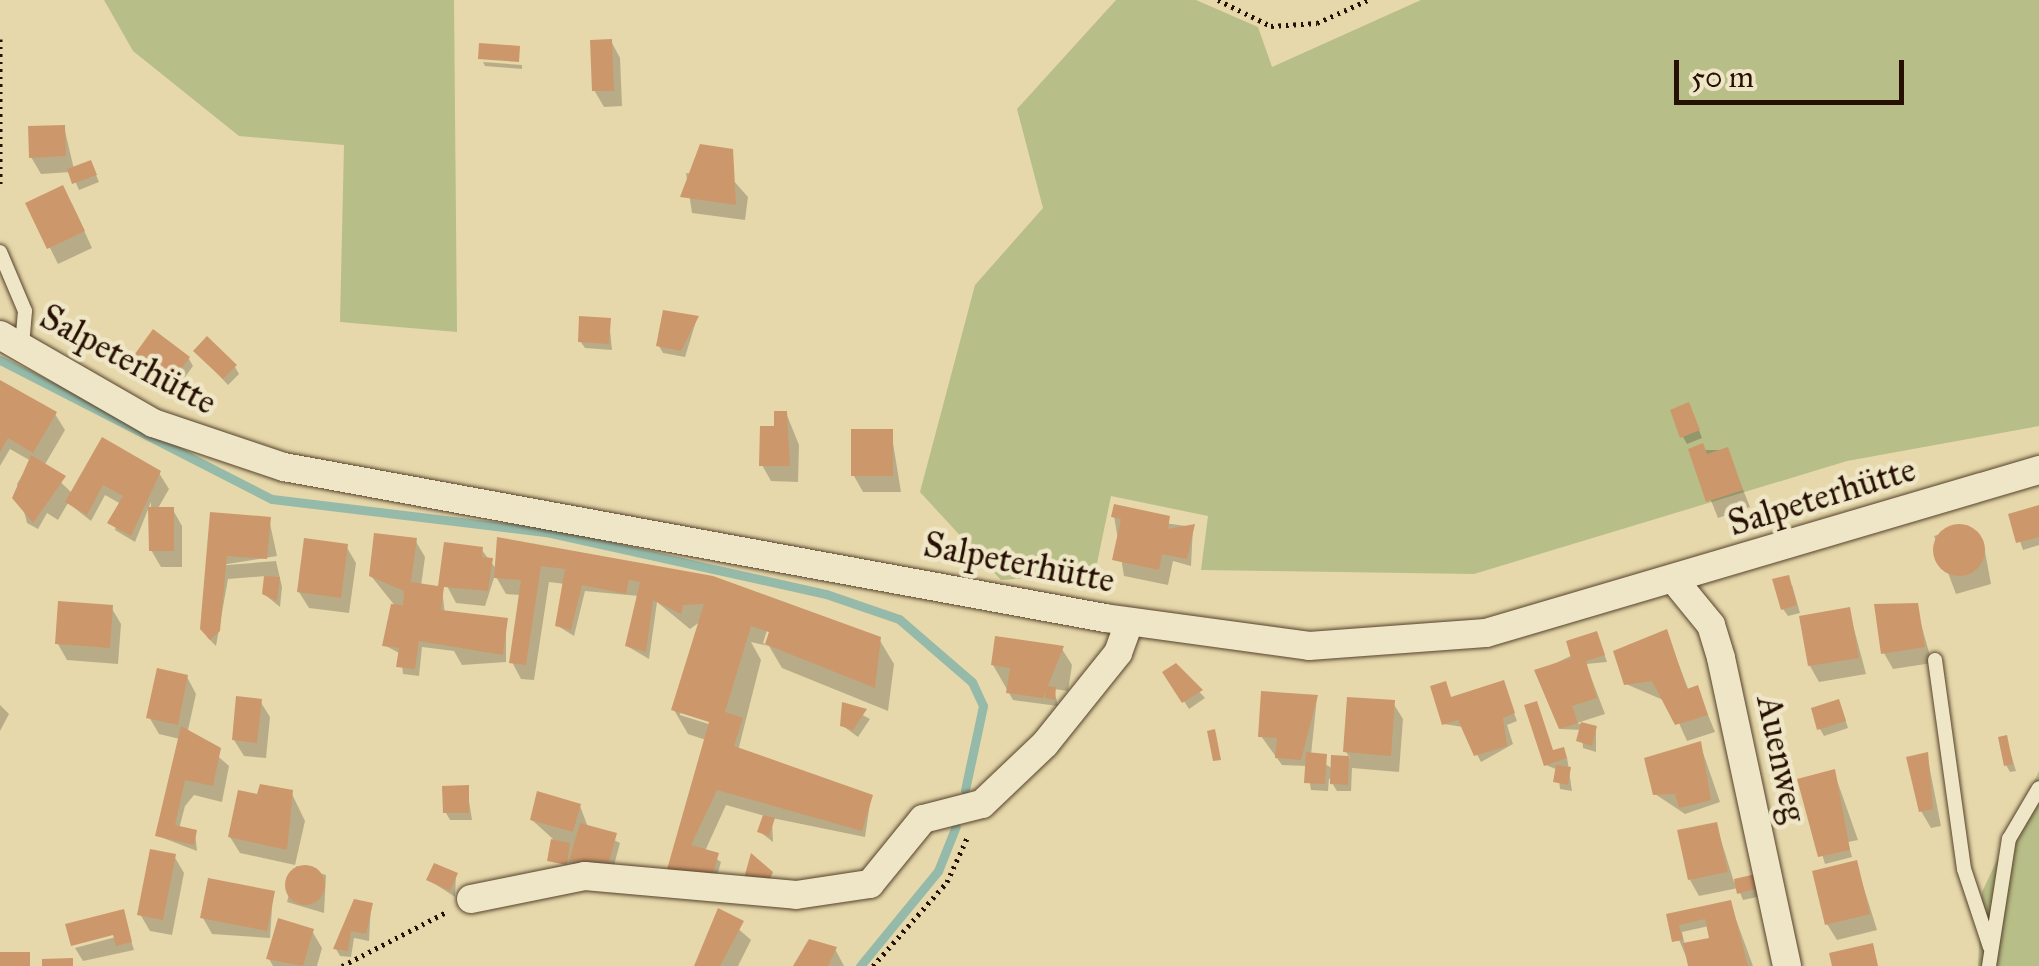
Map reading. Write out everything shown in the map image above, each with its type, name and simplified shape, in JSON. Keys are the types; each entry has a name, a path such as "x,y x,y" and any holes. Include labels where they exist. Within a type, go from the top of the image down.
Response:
{"street":[{"name":"Salpeterhütte","path":"11,342 154,423 284,466 1129,622 1310,646 1398,646 1486,633 1675,581 2039,470"},
{"name":"Auenweg","path":"1675,581 1711,625 1721,658 1786,966"},
{"path":"471,899 585,876 833,891 870,884 923,819 982,804 1085,697 1129,622"}],"lane":[{"path":"0,252 25,311 11,342"},
{"path":"1935,660 1964,869 1990,947"},
{"path":"1989,966 2009,839 2039,788"}],"path":[{"path":"1218,0 1270,26 1317,23 1368,0"},
{"path":"0,39 0,188"},
{"path":"874,966 946,882 982,804"},
{"path":"342,966 471,899"}],"green space":[{"path":"104,0 454,0 457,332 340,322 344,145 239,136 133,51"},
{"path":"1116,0 1196,0 1258,27 1272,67 1421,0 2039,0 2039,426 1847,461 1474,574 1201,570 1208,516 1111,496 1095,573 1001,580 920,492 975,285 1043,208 1017,109"},
{"path":"2039,771 2039,966 1978,966 1982,892"}],"building":[{"path":"612,39 614,91 592,91 590,40"},
{"path":"479,43 520,46 519,62 478,59"},
{"path":"65,125 66,156 29,158 28,126"},
{"path":"700,144 733,149 736,205 680,197"},
{"path":"91,160 97,175 72,184 67,169"},
{"path":"63,185 85,231 47,249 25,203"},
{"path":"663,310 699,316 681,351 656,346"},
{"path":"579,316 611,318 609,344 578,342"},
{"path":"153,329 190,357 176,376 169,371 162,380 132,358"},
{"path":"207,336 237,365 223,379 193,351"},
{"path":"0,380 57,412 33,453 8,438 0,452"},
{"path":"1689,402 1700,430 1680,438 1670,410"},
{"path":"774,411 787,411 790,466 759,466 760,426 774,426"},
{"path":"851,429 893,429 893,476 851,476"},
{"path":"102,437 161,471 131,536 107,523 123,496 103,485 87,515 65,502"},
{"path":"1703,443 1707,454 1728,447 1743,490 1706,502 1688,449"},
{"path":"31,455 66,476 33,523 12,498"},
{"path":"1114,504 1170,516 1168,529 1195,524 1187,559 1162,554 1159,570 1112,560 1121,519 1111,517"},
{"path":"2039,505 2039,537 2016,543 2008,514"},
{"path":"148,507 174,507 174,551 149,551"},
{"path":"210,512 271,517 267,559 227,556 220,631 210,640 200,629"},
{"path":"1959,524 1977,532 1985,550 1977,568 1959,576 1941,568 1933,550 1941,532"},
{"path":"374,533 417,538 411,582 438,586 444,542 483,547 482,557 493,558 488,591 444,587 441,610 508,618 503,655 419,641 415,669 396,667 399,648 382,646 391,604 403,605 404,591 369,576"},
{"path":"497,537 713,576 881,637 875,688 765,644 769,632 751,626 725,712 743,718 734,746 873,795 862,831 717,790 691,845 719,853 712,876 666,873 709,722 671,710 704,604 683,605 681,614 653,600 646,652 625,646 640,582 629,580 626,594 582,585 571,630 555,626 565,569 541,566 526,665 509,663 521,580 494,578"},
{"path":"304,538 348,544 341,598 297,592"},
{"path":"1789,575 1797,605 1781,610 1772,579"},
{"path":"264,576 280,577 277,601 262,594"},
{"path":"58,601 113,605 110,648 55,644"},
{"path":"1918,603 1925,647 1881,654 1874,604"},
{"path":"1850,607 1859,658 1808,666 1799,616"},
{"path":"1667,629 1687,689 1698,685 1708,715 1675,725 1652,681 1624,685 1613,651"},
{"path":"1597,631 1605,655 1586,661 1597,698 1572,706 1578,723 1559,729 1534,670 1571,658 1566,641"},
{"path":"995,636 1064,646 1043,698 1006,693 1010,668 991,665"},
{"path":"1176,663 1203,690 1182,703 1162,672"},
{"path":"157,668 188,675 178,725 146,718"},
{"path":"1504,680 1515,713 1503,718 1507,746 1474,756 1458,720 1442,725 1430,686 1446,681 1451,697"},
{"path":"1046,686 1056,687 1055,700 1045,698"},
{"path":"1261,691 1318,695 1301,760 1275,758 1277,738 1258,737"},
{"path":"236,696 262,699 257,743 232,740"},
{"path":"1347,697 1395,700 1391,756 1343,752"},
{"path":"1839,699 1846,721 1817,730 1811,708"},
{"path":"1537,701 1553,750 1564,747 1567,758 1544,766 1524,705"},
{"path":"842,702 867,709 853,730 840,726"},
{"path":"1581,722 1597,726 1592,746 1576,741"},
{"path":"181,726 221,748 213,786 185,780 175,825 197,830 194,845 155,836"},
{"path":"1215,729 1221,760 1213,761 1207,731"},
{"path":"2007,735 2013,764 2004,766 1998,737"},
{"path":"1701,741 1711,800 1679,808 1675,794 1653,795 1644,758"},
{"path":"1306,752 1327,754 1325,784 1304,783"},
{"path":"1928,752 1933,809 1919,812 1906,757"},
{"path":"1331,755 1349,756 1348,785 1330,784"},
{"path":"1556,765 1571,767 1568,785 1553,782"},
{"path":"1835,769 1850,850 1818,857 1797,779"},
{"path":"260,784 293,790 287,850 228,837 238,790 257,794"},
{"path":"469,785 469,813 443,813 442,786"},
{"path":"537,791 581,804 573,832 530,820"},
{"path":"763,815 775,818 769,836 757,832"},
{"path":"1717,822 1728,872 1688,880 1677,830"},
{"path":"580,823 617,833 609,862 569,861"},
{"path":"551,839 570,843 567,865 547,861"},
{"path":"150,849 176,854 163,920 137,915"},
{"path":"751,853 773,872 769,881 744,878"},
{"path":"1857,860 1870,914 1825,925 1812,871"},
{"path":"434,863 458,873 450,891 426,880"},
{"path":"305,865 319,871 325,885 319,899 305,905 291,899 285,885 291,871"},
{"path":"1756,874 1759,888 1737,894 1734,879"},
{"path":"208,878 275,891 267,931 200,918"},
{"path":"354,899 373,903 366,934 351,931 348,951 333,949"},
{"path":"1731,900 1748,966 1688,966 1683,943 1709,938 1705,919 1679,925 1683,940 1672,942 1666,914"},
{"path":"718,908 744,921 720,966 694,966"},
{"path":"124,909 132,942 116,946 113,935 71,946 65,924"},
{"path":"278,918 314,929 303,966 266,959"},
{"path":"809,939 837,947 828,966 793,966"},
{"path":"1873,943 1878,966 1832,966 1829,953"},
{"path":"0,952 30,952 30,966 0,966"},
{"path":"73,958 73,966 42,966 42,959"}],"waterway":[{"path":"0,360 272,499 551,533 826,594 899,619 972,682 983,706 965,790"},
{"path":"860,966 938,871 956,826"}]}
